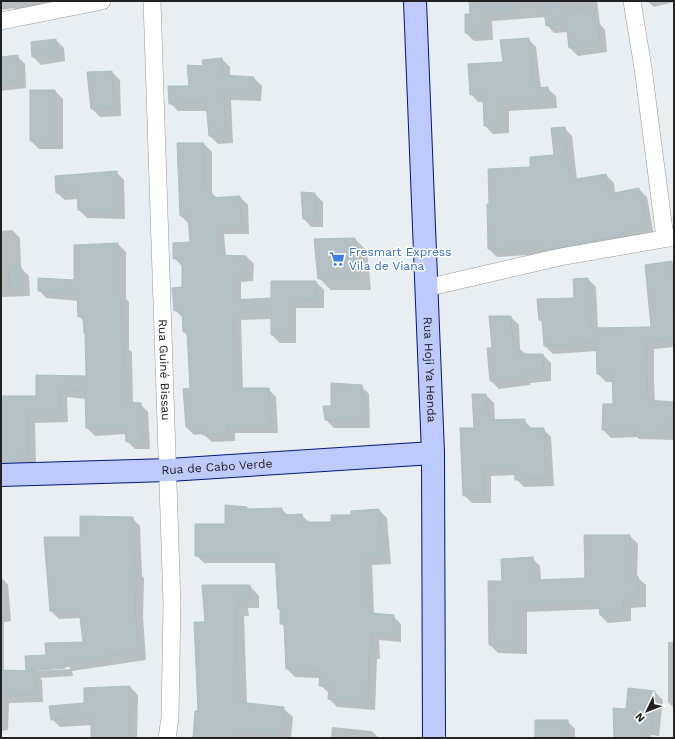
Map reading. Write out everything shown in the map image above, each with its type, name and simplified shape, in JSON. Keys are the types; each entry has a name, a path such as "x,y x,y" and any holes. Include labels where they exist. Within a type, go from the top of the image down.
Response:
{"main road":[{"name":"Rua Hoji Ya Henda","path":"415,1 433,453 434,738"},
{"name":"Rua de Cabo Verde","path":"1,475 169,470 433,453"}],"street":[{"path":"1,21 102,1"},
{"name":"Rua Guiné Bissau","path":"152,1 169,470 172,605 170,718 166,738"},
{"path":"426,288 560,257 669,238 632,1"}],"building":[{"path":"469,1 513,1 513,11 485,13 485,32 465,33 465,14 470,14"},
{"path":"543,1 562,1 564,10 591,8 593,22 598,21 600,44 569,48 566,23 546,26"},
{"path":"529,38 534,88 548,87 549,100 501,104 501,126 484,126 483,93 470,95 468,64 503,62 500,40"},
{"path":"56,39 58,53 32,57 31,42"},
{"path":"18,55 18,80 1,82 1,57"},
{"path":"222,58 223,75 254,77 253,93 224,93 226,136 209,136 206,103 169,104 168,86 189,86 187,65 203,66 202,60"},
{"path":"112,71 114,108 91,109 87,72"},
{"path":"30,90 55,90 55,142 30,141"},
{"path":"565,127 570,180 606,174 609,194 639,188 647,228 621,233 621,236 541,251 540,247 488,249 488,169 530,167 530,157 554,155 551,128"},
{"path":"177,143 204,143 204,191 211,191 211,198 240,196 241,226 217,227 219,255 246,256 246,274 233,274 233,300 271,298 271,281 316,281 317,300 289,301 289,336 271,335 271,311 233,313 235,388 269,388 271,425 227,426 228,433 203,435 202,425 186,427 183,389 190,388 187,332 183,332 182,310 174,311 172,288 182,287 182,258 173,259 173,243 190,242 188,216 180,216"},
{"path":"117,171 118,212 78,210 77,191 56,193 55,176"},
{"path":"301,192 315,193 316,219 303,219"},
{"name":"Fresmart Express Vila de Viana","path":"355,238 359,278 318,279 314,239"},
{"path":"118,243 118,293 121,293 122,343 124,343 126,402 141,403 143,441 126,442 125,427 86,428 85,392 59,390 60,414 28,415 28,456 16,456 16,462 1,462 1,396 36,396 36,375 86,376 85,333 83,316 78,317 77,294 38,291 38,278 74,280 74,245"},
{"path":"672,261 674,339 647,341 646,375 648,400 674,402 674,420 667,419 667,432 630,432 630,429 602,430 603,404 613,404 612,374 597,374 596,343 544,346 542,320 539,320 537,299 574,298 573,279 588,278 591,328 651,327 645,265"},
{"path":"21,267 22,288 9,288 8,268"},
{"path":"489,316 511,316 513,346 519,346 520,354 543,354 544,374 522,375 522,377 490,381 487,348 492,348"},
{"path":"331,383 362,385 363,421 325,420 323,406 331,406"},
{"path":"472,394 486,394 489,420 525,419 525,428 544,428 546,479 515,480 514,468 483,468 484,495 463,496 460,428 474,428"},
{"path":"225,505 247,507 247,509 282,508 282,515 302,514 303,522 331,522 331,515 351,515 351,511 379,509 383,556 365,557 366,606 370,606 370,613 394,615 394,634 371,633 373,652 369,652 368,702 328,699 329,686 319,686 320,671 286,669 284,624 280,624 280,609 278,609 275,555 195,556 195,524 225,524"},
{"path":"80,516 133,517 135,569 137,569 135,607 139,652 65,663 65,668 26,671 25,656 46,655 45,643 83,642 79,610 50,611 44,537 80,537"},
{"path":"584,535 630,535 630,577 638,576 639,599 623,600 624,614 600,615 598,601 519,604 519,646 489,645 488,581 502,581 501,559 533,557 534,580 585,578"},
{"path":"202,585 250,585 250,599 239,599 240,607 235,607 238,702 284,707 281,734 237,730 236,738 193,738 195,711 198,711 194,622 205,622"},
{"path":"1,670 34,671 36,695 1,696"},
{"path":"130,686 129,738 91,738 91,717 51,720 49,706 84,703 84,688"},
{"path":"628,688 655,691 652,729 643,728 643,738 614,738 613,708 626,709"},
{"path":"535,720 568,720 568,738 535,738"}],"place":[{"name":"Fresmart Express Vila de Viana","path":"337,259"}]}
